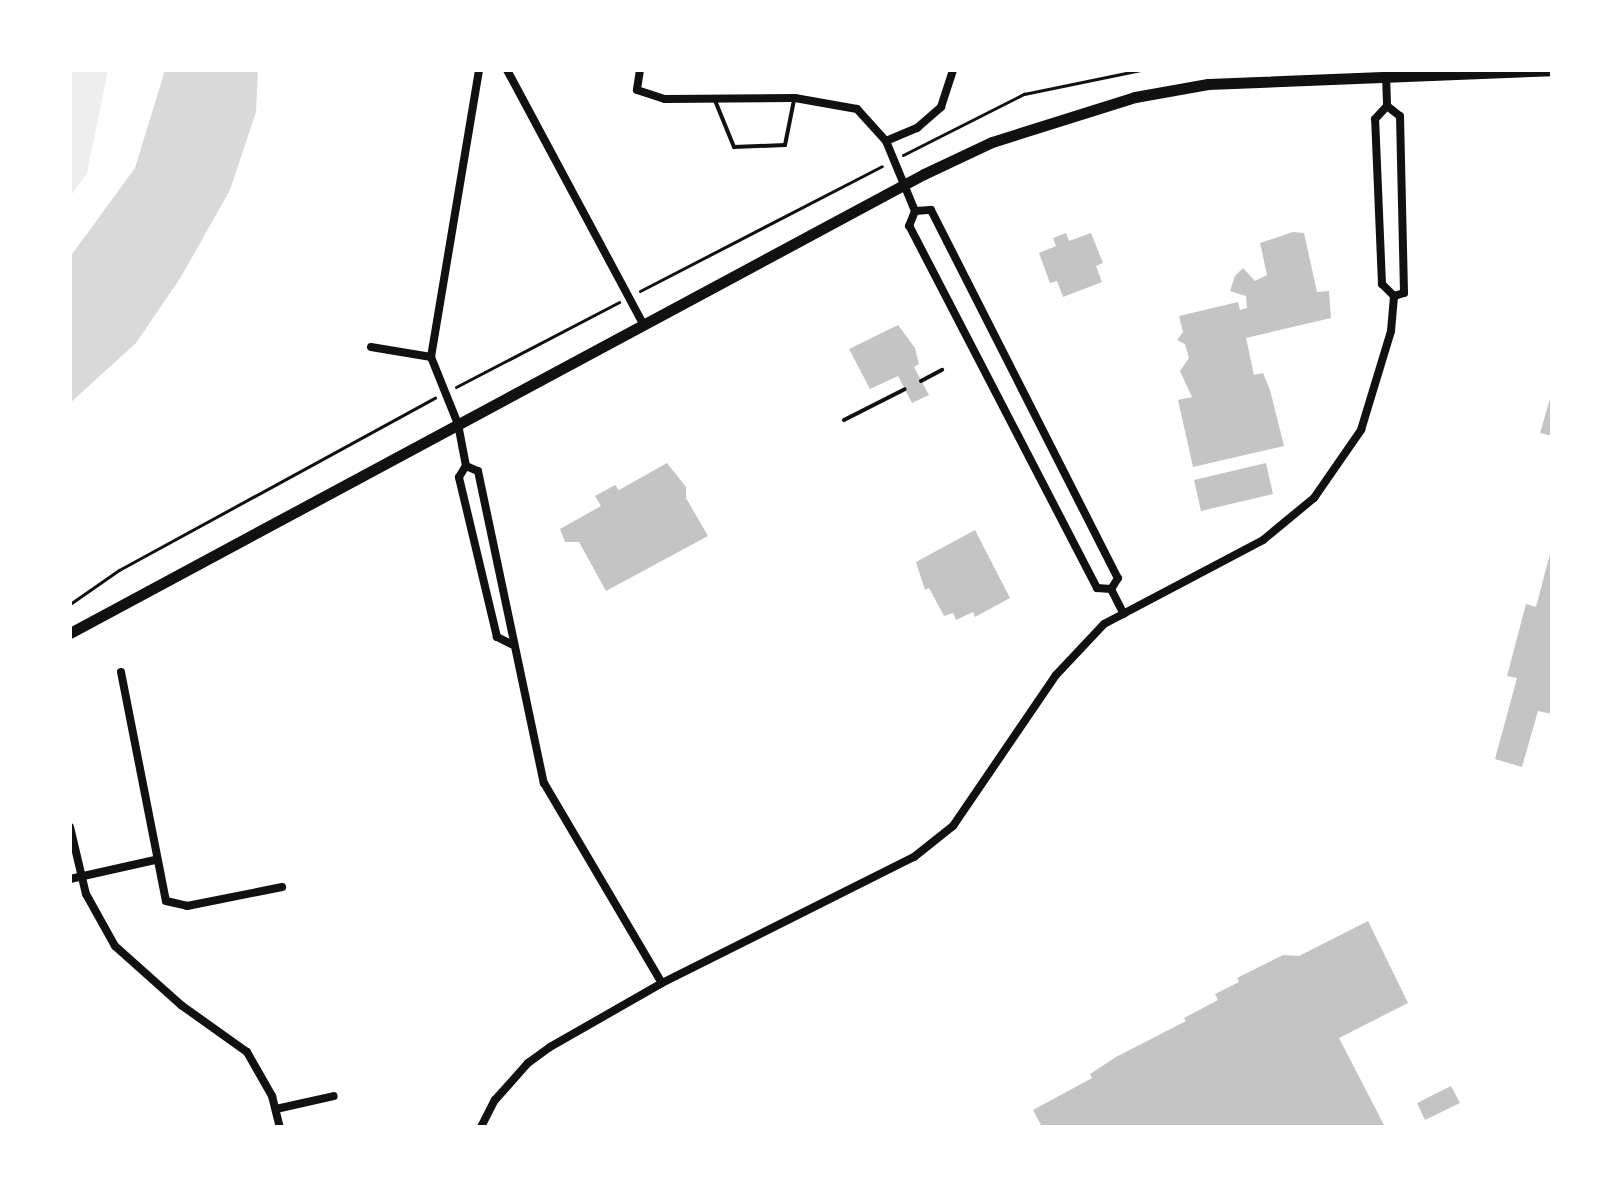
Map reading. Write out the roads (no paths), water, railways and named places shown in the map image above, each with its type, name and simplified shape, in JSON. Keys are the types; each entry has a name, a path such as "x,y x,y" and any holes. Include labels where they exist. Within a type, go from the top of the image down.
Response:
{"street":[{"path":"479,70 431,357 458,424 466,466 459,477 497,637 511,644"},
{"path":"507,70 643,324"},
{"path":"640,70 637,90 665,99 795,98 857,109 886,141 915,211 909,226 1097,588 1111,589"},
{"path":"886,141 917,128 941,107 953,70"},
{"path":"70,633 904,185 992,142 1135,97 1208,84 1552,70"},
{"path":"1386,75 1387,106 1375,119 1382,284 1394,296"},
{"path":"1387,106 1400,116 1404,293 1394,296"},
{"path":"915,211 932,212 1118,578 1111,589"},
{"path":"481,1127 495,1100 528,1063 662,983 914,857 953,826 978,794 1056,675 1104,624 1263,540 1314,498 1361,430 1383,371 1394,296"},
{"path":"371,347 431,357"},
{"path":"466,466 478,471 515,630 511,644 551,802 662,983"},
{"path":"1111,589 1124,614"},
{"path":"121,672 161,892 175,907 282,887"},
{"path":"70,827 81,875 95,914 115,946 181,1005 237,1041 260,1071 280,1127"},
{"path":"70,879 155,860"},
{"path":"276,1109 334,1096"}],"lane":[{"path":"714,98 734,147 779,148 785,145 795,98"},
{"path":"921,381 942,370"},
{"path":"844,420 905,389"}]}
